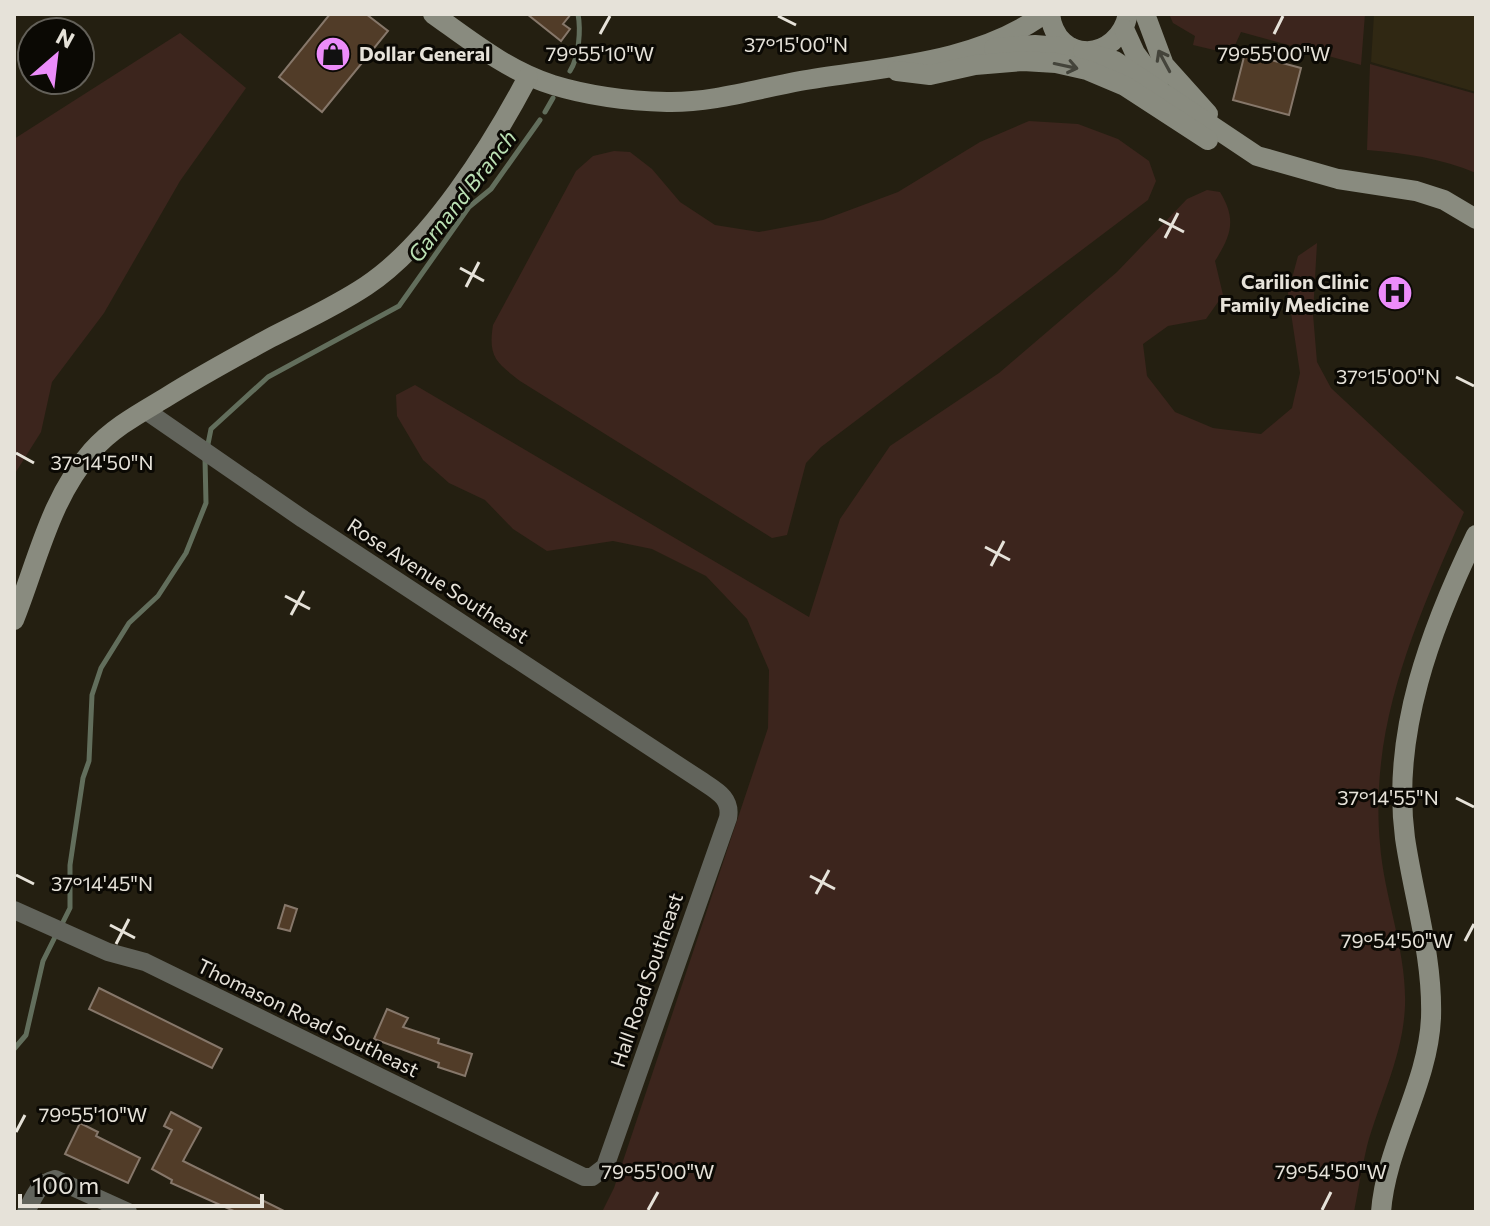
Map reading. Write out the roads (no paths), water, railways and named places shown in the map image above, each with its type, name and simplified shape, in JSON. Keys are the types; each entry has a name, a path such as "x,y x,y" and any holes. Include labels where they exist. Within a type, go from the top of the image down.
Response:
{"main road":[{"path":"433,14 493,57 528,77 588,93 670,102 878,69 971,50 1035,45 1101,50 1115,41 1126,22"},
{"path":"971,50 1015,34 1047,14 1055,32 1078,50 1115,61 1257,156"},
{"path":"1145,14 1164,65 1232,141"},
{"path":"1126,22 1135,53 1165,94"},
{"path":"878,69 930,75 975,65 1023,61 1072,67 1125,86 1219,147 1338,179 1416,191 1444,200 1476,219"},
{"path":"14,620 52,518 77,469 113,432 145,410 207,372 337,304 385,272 422,236 467,175 511,109 528,77"},
{"path":"1381,1212 1391,1161 1426,1052 1431,1023 1428,959 1405,836 1402,800 1407,732 1415,693 1438,624 1476,535"}],"street":[{"name":"Rose Avenue Southeast","path":"145,410 303,519 709,786"},
{"name":"Hall Road Southeast","path":"579,1174 592,1177 605,1167 728,818 730,809 727,801 709,786"},
{"name":"Thomason Road Southeast","path":"14,910 108,952 145,962 579,1174"},
{"path":"26,1212 39,1187 55,1179 128,1212"}],"waterway":[{"name":"Garnand Branch","path":"570,71 578,43 578,14"},
{"name":"Garnand Branch","path":"545,112 553,98"},
{"name":"Garnand Branch","path":"207,449 211,429 268,377 399,306 469,207 491,189 540,120"},
{"name":"Garnand Branch","path":"61,926 70,908 70,865 83,778 89,761 92,695 101,668 129,623 158,596 186,553 206,503 205,459"},
{"name":"Garnand Branch","path":"14,1049 26,1035 43,961 56,935"}],"place":[{"name":"Dollar General","path":"333,54"},
{"name":"Carilion Clinic Family Medicine","path":"1395,293"}]}
